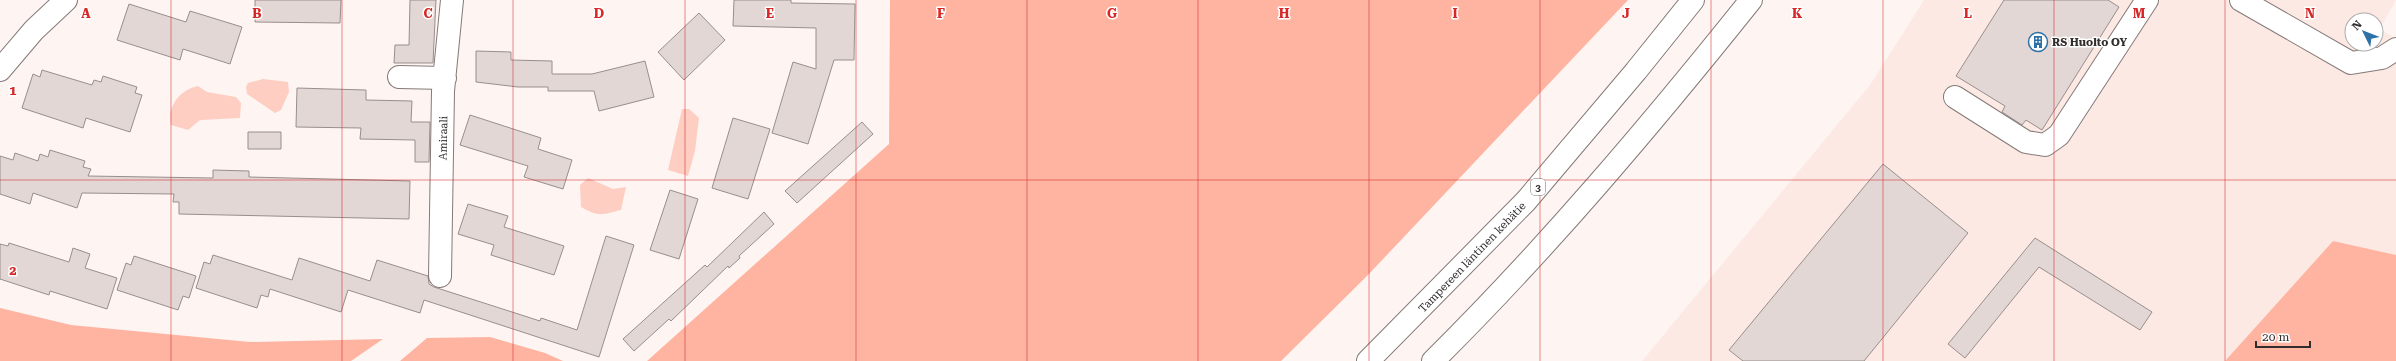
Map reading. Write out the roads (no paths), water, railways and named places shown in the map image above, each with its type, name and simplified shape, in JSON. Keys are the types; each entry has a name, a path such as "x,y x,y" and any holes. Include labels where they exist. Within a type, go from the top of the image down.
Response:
{"main road":[{"path":"0,70 34,30 66,0"},
{"name":"Amiraali","path":"440,276 445,78 452,0"},
{"name":"Tampereen läntinen kehätie","path":"1368,361 1526,201 1636,71 1693,0"},
{"path":"1433,361 1552,234 1639,137 1751,0"},
{"path":"1955,97 2026,142 2045,146 2059,135 2147,0"},
{"path":"2241,0 2351,63 2382,58 2396,49"},
{"path":"399,77 445,78"}],"place":[{"name":"RS Huolto OY","path":"2038,42"}]}
